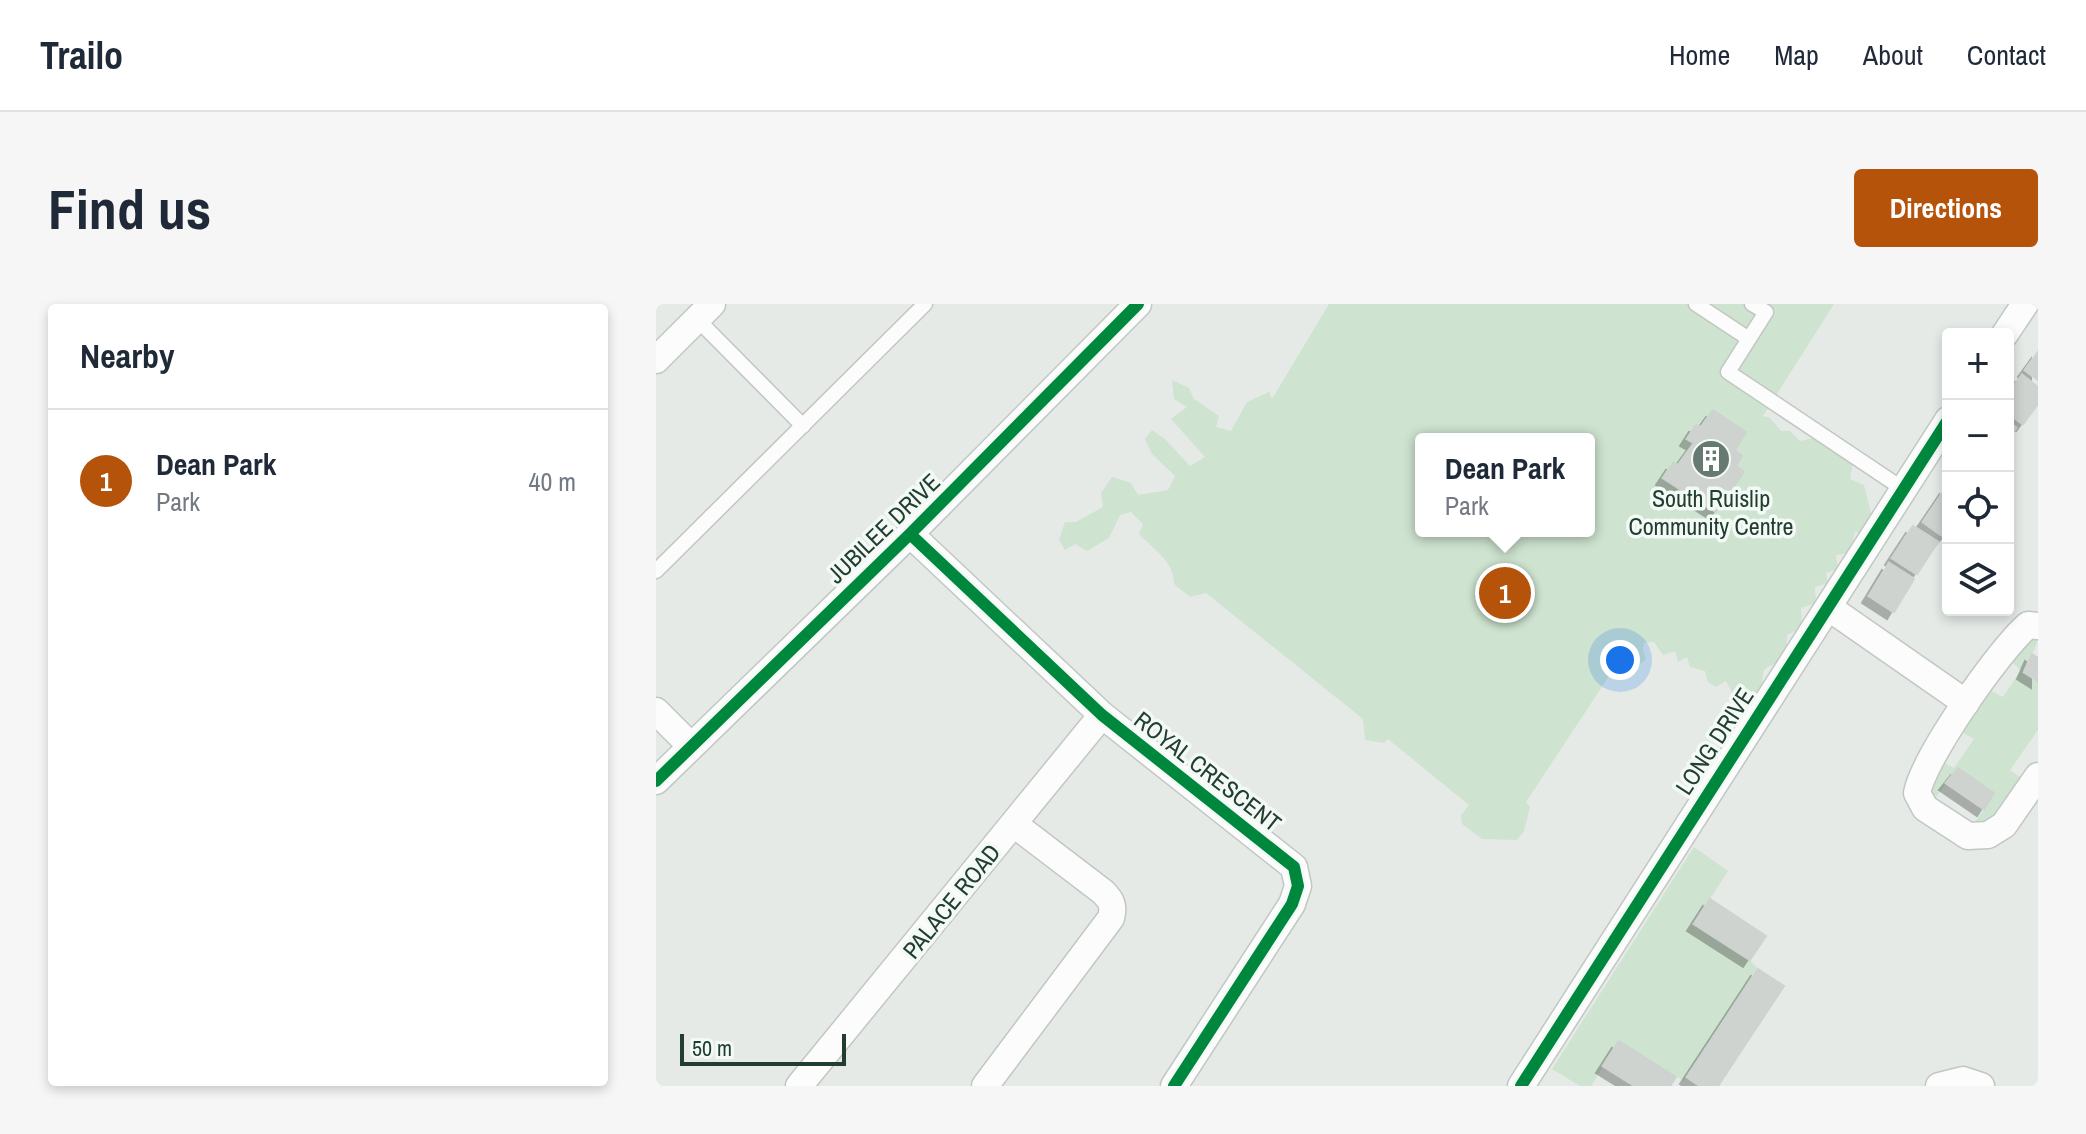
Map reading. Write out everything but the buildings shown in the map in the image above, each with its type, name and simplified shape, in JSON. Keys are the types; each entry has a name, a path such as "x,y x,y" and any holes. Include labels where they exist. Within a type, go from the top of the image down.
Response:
{"street":[{"name":"JUBILEE DRIVE","path":"656,781 910,534 1138,304"},
{"path":"2009,328 2025,304"},
{"path":"656,360 705,312"},
{"name":"LONG DRIVE","path":"1521,1086 1942,429"},
{"name":"ROYAL CRESCENT","path":"910,534 1102,715 1306,878 1298,886 1292,904 1174,1086"},
{"path":"1828,607 1966,703"},
{"path":"2038,626 2028,625 2012,638 1966,703 1920,777 1917,793 1925,808 1968,836 1988,835 2004,825 2038,776"},
{"path":"656,711 691,746"},
{"name":"PALACE ROAD","path":"799,1086 1102,715"},
{"path":"985,1086 1111,918 1113,908 1111,900 1103,892 1014,824"},
{"path":"1939,1086 1963,1080 1981,1086"}],"lane":[{"path":"656,571 925,304"},
{"path":"1696,304 1749,339"},
{"path":"1752,304 1766,312 1728,372 1903,489"},
{"path":"705,312 803,426"}],"green space":[{"path":"1329,304 1834,304 1763,416 1770,418 1781,431 1790,431 1800,441 1814,438 1853,462 1850,479 1864,485 1872,517 1865,533 1855,532 1850,553 1836,555 1838,569 1826,573 1828,583 1815,587 1816,603 1801,608 1802,628 1787,635 1786,661 1772,665 1763,673 1763,692 1744,698 1734,696 1726,681 1716,687 1708,682 1705,671 1690,667 1687,657 1678,662 1675,651 1663,655 1654,642 1644,643 1646,659 1636,668 1621,658 1526,802 1530,807 1524,831 1517,840 1482,839 1462,824 1461,815 1469,805 1388,739 1384,743 1365,740 1363,719 1206,593 1190,597 1174,584 1167,562 1139,534 1143,524 1131,512 1120,515 1109,538 1087,551 1075,544 1065,550 1059,540 1065,522 1076,522 1103,507 1101,493 1112,477 1131,483 1138,495 1168,490 1175,476 1152,454 1145,439 1152,430 1190,466 1205,457 1171,419 1187,407 1174,399 1172,380 1189,388 1194,399 1219,416 1216,427 1231,431 1247,402 1269,392 1272,399"},
{"path":"2038,635 2024,672 2038,681 2038,730 2010,770 2024,780 1993,821 1972,827 1994,793 1958,768 1934,800 1928,785 1939,760 1954,768 1974,739 1958,730 1987,689 2003,697 2021,670 2008,659 2019,645"},
{"path":"1694,847 1728,871 1694,924 1750,960 1757,968 1684,1081 1619,1041 1591,1086 1580,1086 1552,1069"}],"cycle path":[{"path":"656,781 910,534 1138,304"},
{"path":"1521,1086 1942,429"},
{"path":"910,534 1102,715 1294,867 1298,886 1292,904 1174,1086"}],"place":[{"name":"South Ruislip Community Centre","path":"1711,459"},
{"name":"Dean Park","path":"1505,593"}]}
